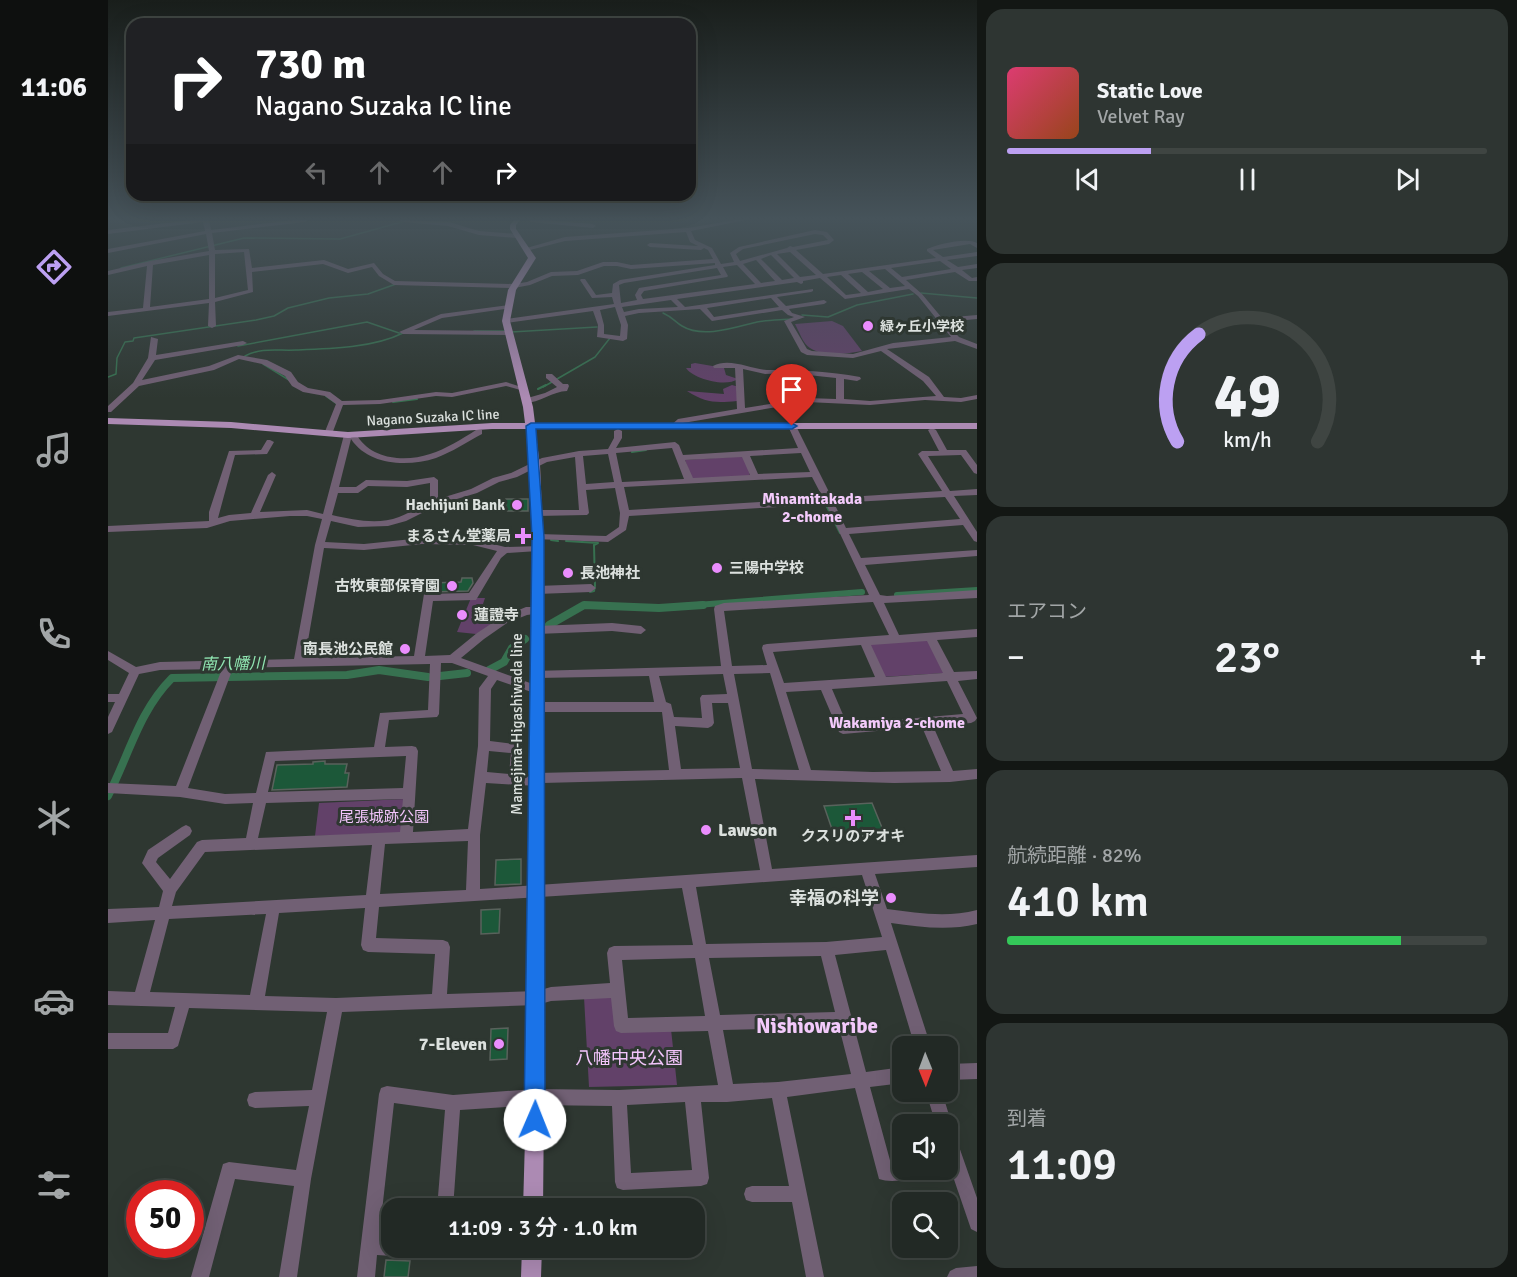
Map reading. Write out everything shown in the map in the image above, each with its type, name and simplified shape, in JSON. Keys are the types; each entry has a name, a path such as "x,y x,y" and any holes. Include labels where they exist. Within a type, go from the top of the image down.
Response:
{"main road":[{"name":"Mamejima-Higashiwada line","path":"518,280 514,286 509,307 508,327 531,429 538,542 537,999 532,1198"},
{"name":"Nagano Suzaka IC line","path":"108,421 231,425 350,438 468,427 618,431 977,428"},
{"name":"Nagano Suzaka IC line","path":"108,426 228,429 350,438 531,429 673,427 932,430 977,428"},
{"path":"531,1277 532,1258"}],"street":[{"path":"146,309 149,280"},
{"path":"211,280 212,326"},
{"path":"108,314 211,301 250,291 249,280"},
{"path":"388,280 394,283 514,286 528,285 539,280"},
{"path":"583,280 594,297 614,295"},
{"path":"596,309 601,326 600,335 623,339 625,328 614,295 616,284 630,280"},
{"path":"668,280 672,284"},
{"path":"641,303 639,290 706,280"},
{"path":"755,280 760,285"},
{"path":"509,307 441,316 403,332 508,327 596,309 795,280"},
{"path":"702,307 712,319 824,302 800,280"},
{"path":"825,280 845,297 911,287"},
{"path":"850,280 867,294"},
{"path":"875,280 889,291"},
{"path":"902,280 911,287 956,339"},
{"path":"690,282 701,294"},
{"path":"742,287 754,299"},
{"path":"621,315 639,311 702,307 811,290"},
{"path":"772,296 790,314 802,318 787,321 804,350 810,353 853,356 883,349 956,339 977,347"},
{"path":"673,298 683,309"},
{"path":"940,320 977,317"},
{"path":"108,410 136,384 152,358 154,339"},
{"path":"152,358 243,343"},
{"path":"883,349 926,380 942,399"},
{"path":"245,358 254,351"},
{"path":"136,384 211,368 233,358 264,362 288,374 295,384 306,390 327,394 340,403 380,402 436,394 453,395 506,384 525,395 564,388 553,379"},
{"path":"717,366 739,366 765,372 789,371 857,379"},
{"path":"739,366 741,410"},
{"path":"840,376 840,400"},
{"path":"673,427 677,422 792,401 840,400 870,403 977,398"},
{"path":"328,434 340,403"},
{"path":"793,429 896,639"},
{"path":"932,430 944,453"},
{"path":"419,660 428,597 472,597 498,556 506,550 538,542 608,539 623,528 625,513 611,448 618,438 618,431"},
{"path":"299,663 320,544 333,490 350,438 362,449 381,458 407,460 430,457 479,432"},
{"path":"213,523 214,512 232,453 264,452 270,442"},
{"path":"108,540 112,529 213,523 229,518 254,516 307,513 358,524 388,523 535,465 579,454 675,445 689,480"},
{"path":"681,458 804,450"},
{"path":"977,471 963,452 922,454 977,539"},
{"path":"745,453 754,477"},
{"path":"537,513 584,513 579,454"},
{"path":"582,487 815,474"},
{"path":"254,516 272,475"},
{"path":"333,490 358,490 366,483 407,484 434,480 434,504"},
{"path":"625,513 977,492"},
{"path":"844,531 966,522"},
{"path":"320,544 364,547 422,542 473,542 506,550"},
{"path":"858,562 977,553"},
{"path":"874,598 885,593 977,587"},
{"path":"537,590 591,588"},
{"path":"766,875 727,668 719,609 874,598 887,600 977,594"},
{"path":"452,659 486,630 529,610 537,610"},
{"path":"537,630 612,627 640,630"},
{"path":"807,775 767,648 977,633"},
{"path":"825,685 843,729 971,718 930,636"},
{"path":"864,641 882,681"},
{"path":"108,655 135,671 160,666 452,659 537,690"},
{"path":"379,751 384,716 433,714 436,660"},
{"path":"180,792 229,665"},
{"path":"537,674 727,668 774,669"},
{"path":"108,729 135,671"},
{"path":"653,671 662,707"},
{"path":"473,896 474,835 484,746 485,688 495,675"},
{"path":"780,688 977,675"},
{"path":"108,698 123,698"},
{"path":"669,721 708,723 706,698 733,699"},
{"path":"537,707 667,707 675,773"},
{"path":"925,722 950,777"},
{"path":"484,746 517,748 515,780"},
{"path":"251,843 270,756 379,751 412,751 406,837"},
{"path":"480,777 537,780 675,773 747,773 769,777 807,775 886,779 977,774"},
{"path":"111,788 180,792 225,799 409,794"},
{"path":"170,889 149,863 153,854 186,831"},
{"path":"141,998 170,889 202,846 474,835"},
{"path":"379,839 368,945 443,947 439,1001"},
{"path":"108,916 537,892 977,861"},
{"path":"867,869 920,1036"},
{"path":"688,882 727,1094"},
{"path":"256,1003 274,906"},
{"path":"882,915 942,921 965,921 977,917"},
{"path":"844,1019 621,1026 614,953 826,949 890,943"},
{"path":"826,949 885,1173 892,1172"},
{"path":"108,998 336,1005 537,999 551,994 618,990"},
{"path":"108,1041 173,1041 184,1000"},
{"path":"288,1277 303,1179 336,1005"},
{"path":"958,1072 977,1071"},
{"path":"366,1277 387,1094 453,1103 535,1097 620,1098 778,1090 892,1076"},
{"path":"778,1090 815,1277"},
{"path":"620,1098 623,1182 701,1178 692,1095"},
{"path":"255,1100 319,1098"},
{"path":"446,1198 453,1103"},
{"path":"200,1277 229,1170 303,1179"},
{"path":"958,1180 977,1223"},
{"path":"752,1194 799,1194"},
{"path":"369,1246 381,1247"},
{"path":"956,1277 977,1275"}],"green space":[{"path":"832,321 843,326 862,351 835,354 815,351 805,344 795,324"},
{"path":"691,364 724,368 726,375 738,379 732,382 709,381 689,372 686,368 691,368"},
{"path":"732,385 739,387 737,401 711,401 687,391 724,394 723,389"},
{"path":"745,456 750,476 694,479 691,477 685,460"},
{"path":"471,598 485,598 480,613 504,617 476,634 457,632"},
{"path":"928,639 945,673 882,677 867,643"},
{"name":"尾張城跡公園","path":"405,799 402,833 315,836 319,803"},
{"name":"八幡中央公園","path":"584,997 615,997 618,1030 671,1029 677,1085 589,1087"}],"building":[{"name":"Hachijuni Bank","path":"506,499 528,499 528,511 506,511"},
{"name":"古牧東部保育園","path":"462,578 472,578 473,583 468,591 430,592 431,583 461,582"},
{"path":"325,761 325,764 347,764 345,773 349,773 347,787 272,790 277,765 313,764 313,762"},
{"name":"クスリのアオキ","path":"872,803 883,830 871,831 873,835 835,838 824,806"},
{"path":"521,859 521,884 495,885 496,860"},
{"path":"500,909 499,933 481,934 481,910"},
{"name":"7-Eleven","path":"508,1028 507,1059 490,1060 491,1029"},
{"path":"386,1260 410,1261 408,1277 384,1277"}],"waterway":[{"path":"108,377 116,374 117,358 125,342 133,341 134,338 256,320 274,316 288,308 329,298 368,294 396,284"},
{"path":"921,293 977,298"},
{"path":"802,315 828,317 857,305 913,294"},
{"path":"663,313 682,326 700,332 720,331 757,322 791,319"},
{"path":"238,346 367,322 399,333"},
{"path":"511,332 597,327"},
{"path":"474,331 504,331"},
{"path":"245,356 264,350 322,349 365,345 403,333"},
{"path":"557,379 595,357 610,338"},
{"path":"263,364 289,380"},
{"path":"543,387 552,382"},
{"path":"538,389 546,385"},
{"path":"326,396 336,403"},
{"path":"393,402 417,399"},
{"path":"632,452 646,450"},
{"path":"821,504 826,505 840,533"},
{"path":"551,540 558,541"},
{"path":"566,541 598,543 594,545 595,586 594,591 590,592"},
{"name":"南八幡川","path":"897,595 977,590"},
{"name":"南八幡川","path":"684,606 862,592"},
{"name":"南八幡川","path":"609,606 659,608 703,605"},
{"name":"南八幡川","path":"549,625 582,606"},
{"name":"南八幡川","path":"582,606 609,606"},
{"name":"南八幡川","path":"582,606 609,606"},
{"name":"南八幡川","path":"489,670 504,662 512,648 525,639"},
{"name":"南八幡川","path":"108,796 143,719 172,678 347,675 379,670 428,677"},
{"name":"南八幡川","path":"440,676 467,673"}],"place":[{"name":"緑ヶ丘小学校","path":"868,326"},
{"name":"Hachijuni Bank","path":"517,505"},
{"name":"まるさん堂薬局","path":"523,536"},
{"name":"三陽中学校","path":"717,568"},
{"name":"長池神社","path":"568,573"},
{"name":"古牧東部保育園","path":"452,586"},
{"name":"蓮證寺","path":"462,615"},
{"name":"南長池公民館","path":"405,649"},
{"name":"クスリのアオキ","path":"853,818"},
{"name":"Lawson","path":"706,830"},
{"name":"幸福の科学","path":"891,898"},
{"name":"7-Eleven","path":"499,1044"}],"district":[{"name":"Minamitakada 2-chome","path":"812,507"},
{"name":"Wakamiya 2-chome","path":"897,722"},
{"name":"Nishiowaribe","path":"817,1026"}],"route":[{"path":"535,1120 538,537 531,426 792,426"}]}
